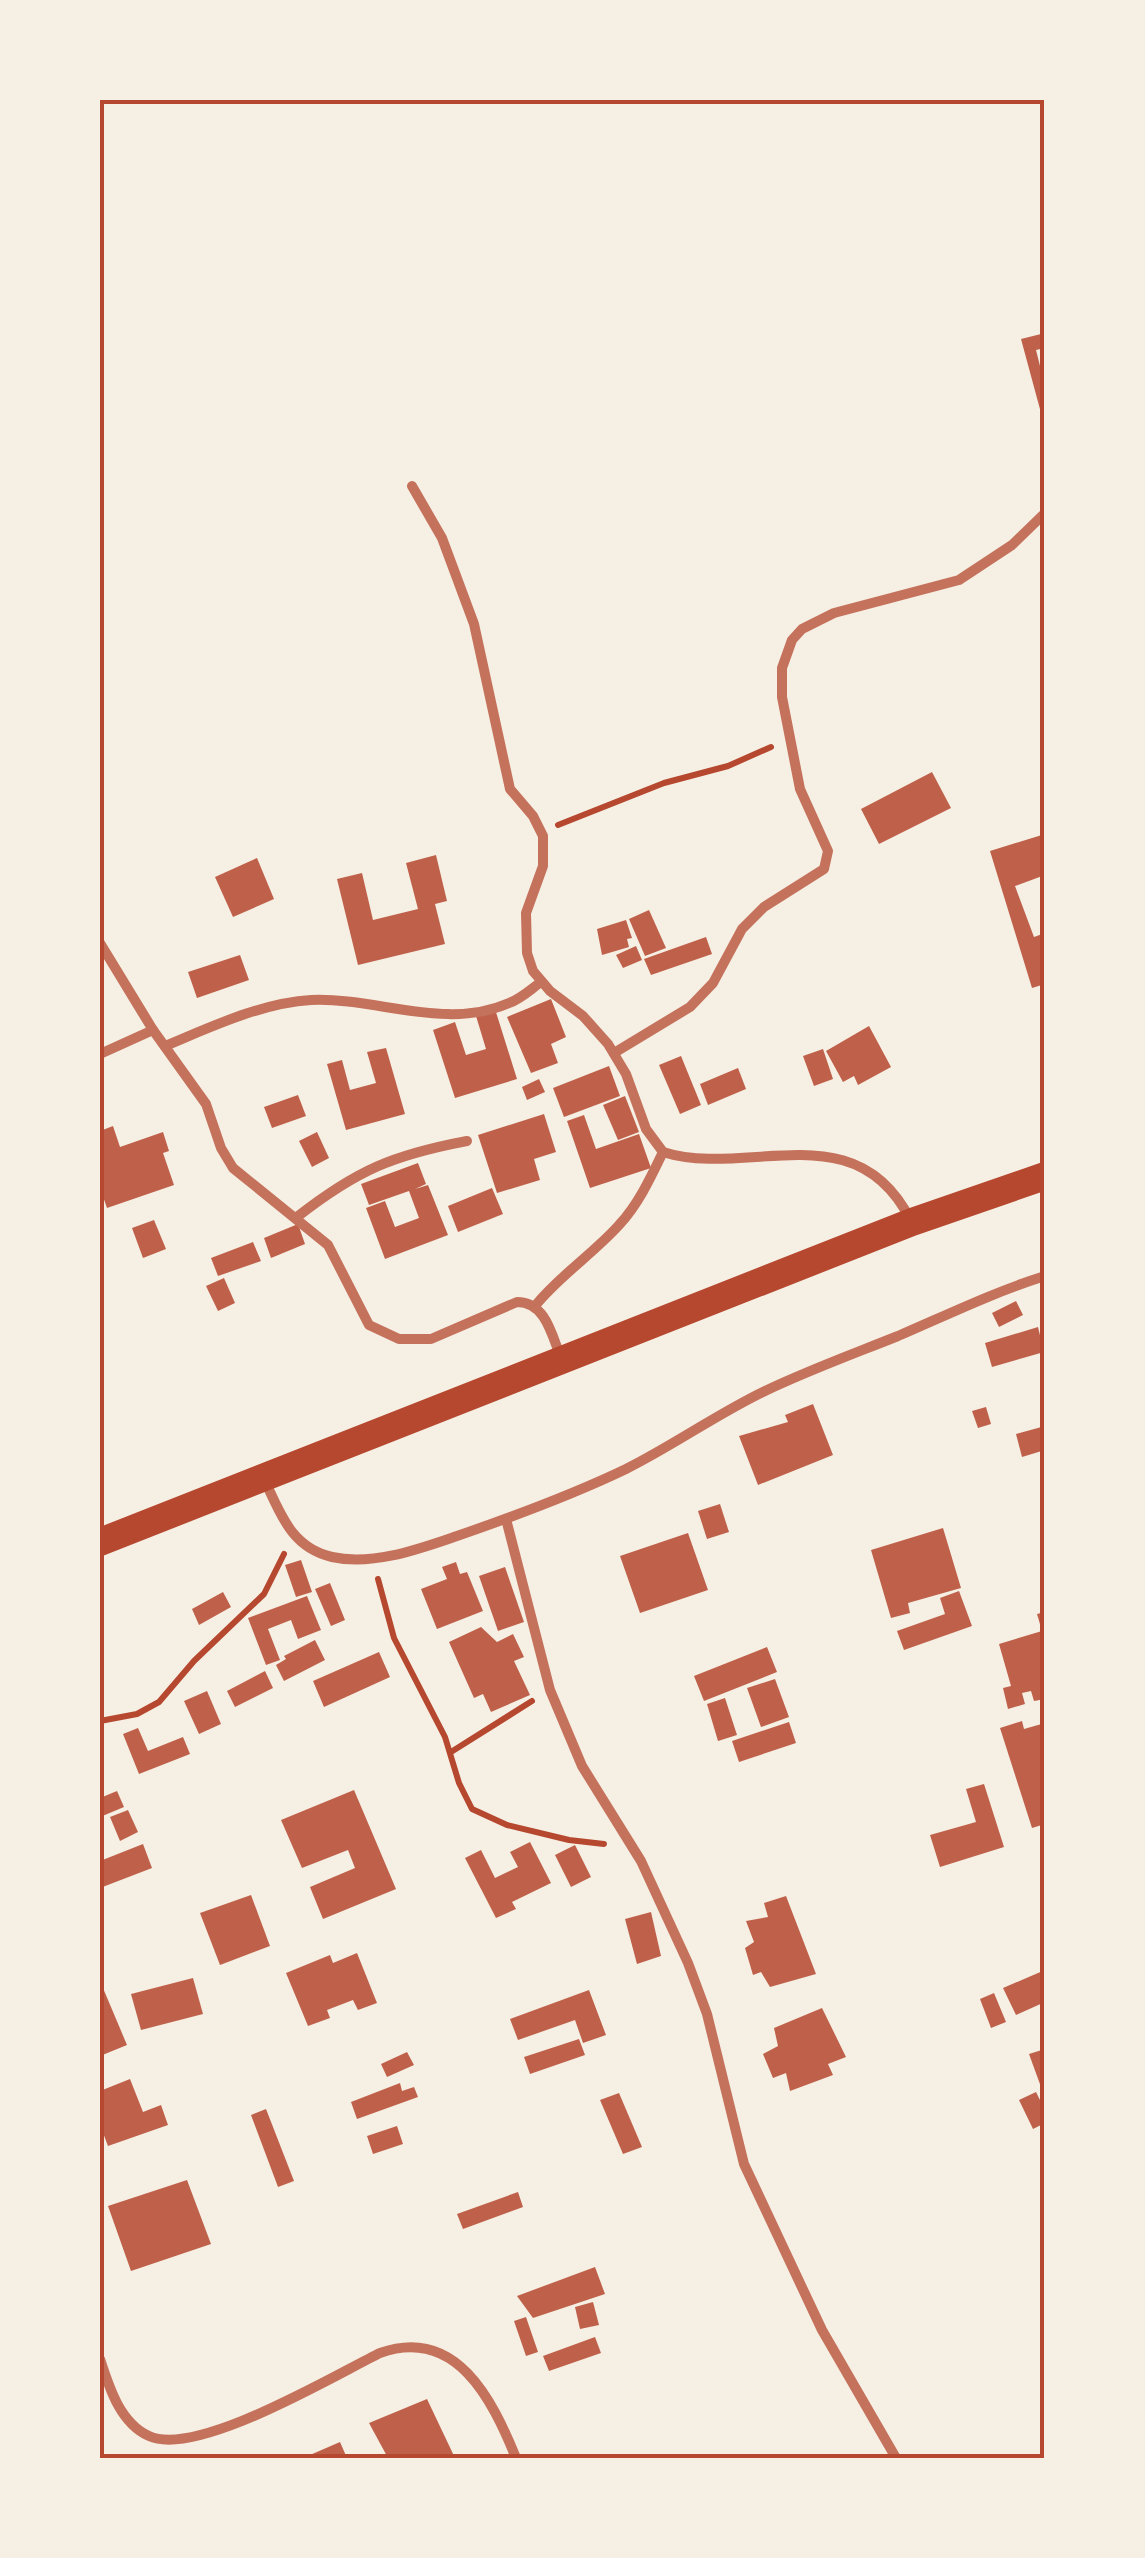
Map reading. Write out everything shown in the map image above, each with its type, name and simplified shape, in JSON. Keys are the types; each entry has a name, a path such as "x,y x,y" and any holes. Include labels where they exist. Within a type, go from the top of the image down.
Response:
{"highway":[{"path":"100,1542 912,1222 1045,1176"}],"street":[{"path":"412,486 442,538 463,590 488,677 510,789 540,830 543,866 529,900 526,934 527,953 540,982 583,1016 614,1052 646,1129 663,1152 721,1157 831,1157 869,1172 892,1192 912,1222"},
{"path":"614,1052 690,1007 712,983 742,929 764,907 825,866 828,851 800,790 782,697 786,650 802,629 858,604 959,580 1012,545 1045,513"},
{"path":"100,943 153,1030 206,1104 221,1148 234,1168 328,1245 363,1318 399,1338 431,1338 517,1302 535,1306 544,1317 562,1359"},
{"path":"165,1046 280,1005 311,1000 420,1012 473,1012 513,1002 540,982"},
{"path":"100,1054 153,1030"},
{"path":"297,1217 345,1182 401,1155 467,1141"},
{"path":"535,1306 622,1222 663,1152"},
{"path":"262,1476 292,1534 311,1550 345,1559 418,1549 506,1520 630,1467 718,1414 833,1359 879,1344 976,1299 1045,1276"},
{"path":"506,1520 550,1690 582,1766 663,1904 700,1997 744,2164 822,2330 896,2458"},
{"path":"100,2360 117,2404 130,2421 150,2437 171,2440 196,2438 230,2426 396,2347 422,2347 452,2358 484,2392 516,2458"}],"path":[{"path":"540,830 664,783 728,766 790,737"},
{"path":"100,1721 137,1714 171,1691 194,1661 264,1594 292,1534"},
{"path":"373,1558 394,1638 451,1752 464,1796 472,1809 487,1818 569,1840 607,1844 626,1839"},
{"path":"451,1752 550,1690"}],"building":[{"path":"1045,333 1045,348 1036,350 1045,386 1044,424 1021,339"},
{"path":"932,772 951,808 879,844 861,809"},
{"path":"1045,834 1045,875 1015,886 1034,937 1045,933 1045,984 1032,988 990,851"},
{"path":"436,855 447,901 435,904 445,944 358,965 337,879 362,873 373,920 418,909 406,863"},
{"path":"257,858 274,899 233,917 215,877"},
{"path":"649,910 666,948 645,956 629,919"},
{"path":"626,920 632,938 627,939 629,947 602,955 597,929"},
{"path":"706,937 712,954 651,975 644,959"},
{"path":"636,946 642,960 623,968 616,955"},
{"path":"240,955 249,980 197,998 188,972"},
{"path":"551,999 566,1037 551,1044 558,1063 531,1073 507,1017"},
{"path":"495,1009 517,1079 455,1098 433,1030 455,1022 466,1055 486,1049 476,1016"},
{"path":"869,1026 891,1067 858,1085 854,1076 843,1082 826,1051"},
{"path":"386,1048 405,1114 346,1130 327,1064 342,1060 350,1090 376,1083 367,1052"},
{"path":"823,1049 833,1079 814,1086 803,1056"},
{"path":"681,1056 701,1105 680,1114 659,1065"},
{"path":"609,1066 620,1096 564,1117 553,1088"},
{"path":"738,1068 746,1089 708,1105 700,1084"},
{"path":"539,1079 545,1092 527,1100 522,1087"},
{"path":"298,1095 306,1116 272,1128 264,1107"},
{"path":"625,1096 639,1132 618,1140 603,1105"},
{"path":"544,1114 556,1152 534,1159 540,1180 497,1193 478,1135"},
{"path":"584,1115 596,1149 639,1134 651,1168 590,1188 567,1121"},
{"path":"113,1126 120,1147 163,1132 169,1151 163,1153 174,1185 107,1208 100,1188 100,1131"},
{"path":"317,1132 329,1158 312,1167 299,1141"},
{"path":"418,1163 426,1184 415,1189 428,1185 448,1235 385,1259 366,1208 385,1201 395,1227 419,1218 409,1191 369,1205 361,1184"},
{"path":"492,1188 503,1214 458,1232 448,1206"},
{"path":"154,1220 166,1249 143,1258 132,1228"},
{"path":"298,1224 305,1244 271,1258 264,1238"},
{"path":"253,1242 261,1261 218,1276 211,1258"},
{"path":"224,1278 235,1303 218,1311 206,1286"},
{"path":"1016,1301 1023,1315 999,1327 992,1313"},
{"path":"1038,1327 1044,1352 992,1367 985,1343"},
{"path":"813,1404 833,1455 758,1485 739,1436 788,1422 785,1415"},
{"path":"986,1407 991,1424 978,1428 972,1411"},
{"path":"1045,1426 1045,1450 1022,1457 1016,1434"},
{"path":"720,1504 729,1532 707,1539 698,1511"},
{"path":"943,1528 961,1588 908,1603 910,1613 891,1618 871,1550"},
{"path":"688,1533 708,1590 640,1613 620,1556"},
{"path":"301,1560 312,1592 296,1597 285,1565"},
{"path":"456,1562 460,1574 467,1572 483,1611 437,1629 421,1589 447,1579 442,1567"},
{"path":"505,1567 524,1622 498,1631 479,1576"},
{"path":"330,1583 345,1620 331,1626 315,1589"},
{"path":"959,1591 972,1626 904,1650 897,1631 945,1614 940,1598"},
{"path":"223,1592 231,1607 199,1625 192,1609"},
{"path":"307,1596 321,1630 298,1639 291,1620 268,1629 280,1660 266,1665 248,1618"},
{"path":"1045,1612 1045,1699 1034,1701 1031,1691 1022,1693 1025,1704 1008,1709 1003,1688 1011,1686 999,1644 1042,1631 1037,1614"},
{"path":"481,1627 497,1642 513,1634 524,1657 514,1661 530,1695 491,1712 483,1694 474,1698 449,1642"},
{"path":"315,1640 325,1660 284,1681 276,1665 286,1659 284,1656"},
{"path":"767,1647 777,1672 704,1701 694,1676"},
{"path":"379,1652 390,1677 324,1707 313,1681"},
{"path":"265,1671 273,1688 235,1707 227,1691"},
{"path":"775,1679 789,1717 761,1727 747,1688"},
{"path":"207,1691 221,1724 199,1734 184,1701"},
{"path":"725,1698 737,1735 718,1741 707,1704"},
{"path":"1022,1721 1024,1729 1045,1723 1045,1824 1032,1828 1000,1728"},
{"path":"789,1722 796,1743 739,1762 732,1741"},
{"path":"138,1728 148,1751 183,1737 190,1754 139,1774 123,1734"},
{"path":"984,1784 1004,1847 940,1867 930,1835 976,1822 966,1789"},
{"path":"354,1790 396,1889 323,1919 310,1887 355,1868 348,1850 302,1868 281,1820"},
{"path":"117,1791 124,1807 100,1817 100,1798"},
{"path":"128,1810 138,1832 120,1841 110,1817"},
{"path":"530,1842 551,1883 512,1902 516,1909 496,1918 465,1858 481,1850 495,1878 518,1867 510,1852"},
{"path":"143,1844 152,1868 100,1888 100,1861"},
{"path":"575,1845 591,1877 571,1887 555,1855"},
{"path":"251,1895 270,1946 220,1965 200,1913"},
{"path":"786,1896 816,1974 770,1987 761,1972 753,1975 745,1948 754,1942 746,1921 768,1917 764,1903"},
{"path":"651,1912 661,1956 637,1964 625,1919"},
{"path":"357,1953 377,2003 358,2010 353,2000 327,2010 330,2018 308,2026 286,1973 330,1955 333,1963"},
{"path":"1045,1970 1045,2002 1016,2015 1003,1988"},
{"path":"193,1978 203,2014 141,2030 131,1994"},
{"path":"100,1981 127,2045 100,2056"},
{"path":"589,1990 606,2035 583,2043 575,2020 518,2040 510,2019"},
{"path":"994,1993 1006,2022 991,2028 980,1999"},
{"path":"822,2008 846,2057 828,2064 833,2075 790,2091 786,2073 773,2078 763,2054 778,2046 774,2028"},
{"path":"579,2039 585,2055 530,2074 524,2057"},
{"path":"1045,2049 1045,2086 1041,2087 1029,2054"},
{"path":"407,2052 414,2065 387,2077 381,2064"},
{"path":"130,2079 143,2112 161,2105 168,2125 108,2146 100,2125 100,2091"},
{"path":"400,2083 402,2091 414,2087 418,2097 357,2119 351,2102"},
{"path":"1036,2092 1045,2110 1045,2123 1033,2129 1019,2100"},
{"path":"619,2093 642,2147 623,2154 600,2100"},
{"path":"266,2109 294,2181 278,2187 251,2115"},
{"path":"397,2126 403,2144 373,2154 367,2136"},
{"path":"187,2180 211,2244 131,2271 108,2206"},
{"path":"518,2192 523,2207 463,2229 457,2214"},
{"path":"595,2267 605,2294 533,2318 517,2296"},
{"path":"593,2302 599,2325 580,2329 575,2307"},
{"path":"526,2317 538,2352 526,2356 514,2321"},
{"path":"595,2337 601,2353 549,2371 543,2356"},
{"path":"427,2399 455,2458 388,2458 369,2423"},
{"path":"340,2442 347,2458 303,2458"}]}
